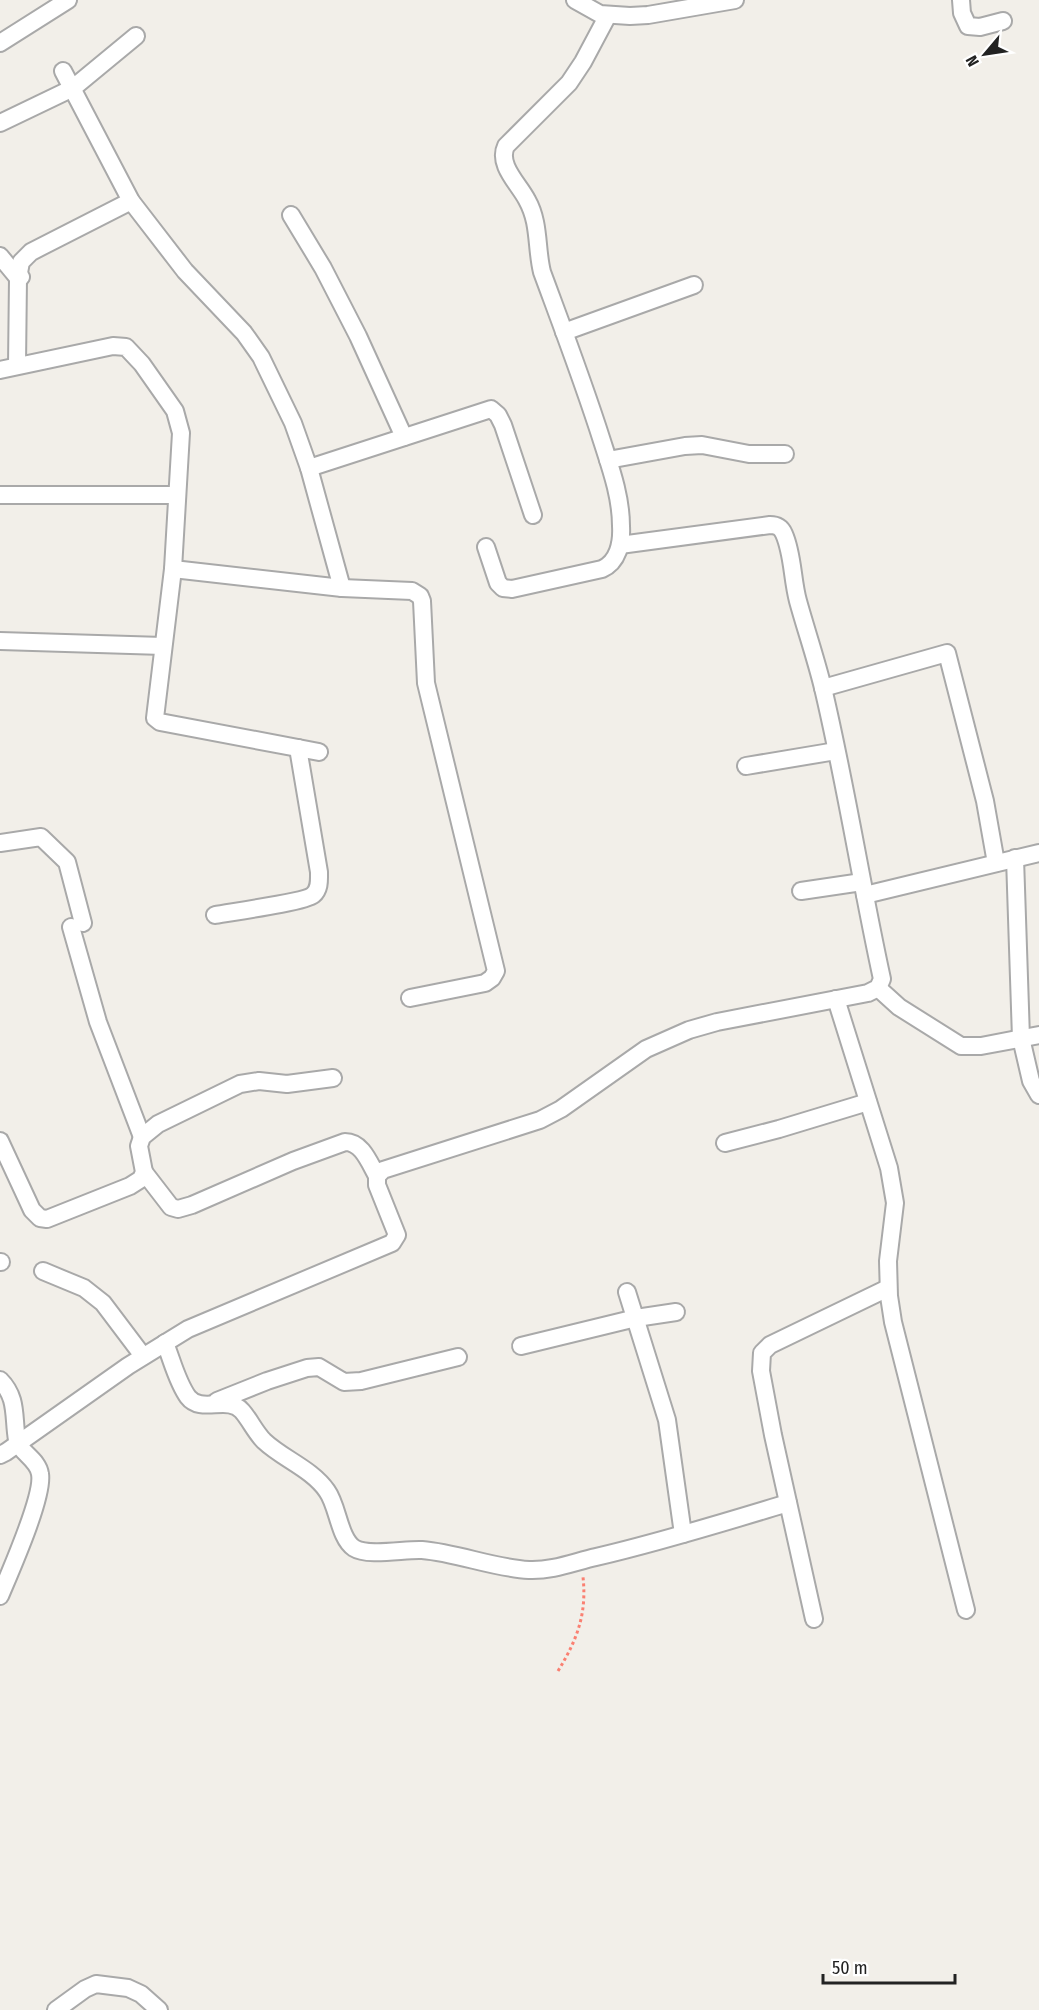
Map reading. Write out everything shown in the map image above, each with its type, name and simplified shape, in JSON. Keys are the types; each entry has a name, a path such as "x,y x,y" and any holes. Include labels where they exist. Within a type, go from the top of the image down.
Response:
{"street":[{"path":"0,43 68,0"},
{"path":"575,0 600,14 608,15 648,15 735,0"},
{"path":"961,0 962,14 968,26 980,27 1003,21"},
{"path":"486,547 498,583 503,588 512,589 602,569 614,561 620,545 619,502 608,459 538,258 539,236 535,219 528,201 503,158 506,146 568,83 583,62 608,15"},
{"path":"0,123 73,88 136,36"},
{"path":"63,71 131,201 185,270 244,333 261,357 293,423 309,468 342,588"},
{"path":"17,365 21,262 30,252 131,201"},
{"path":"291,215 323,268 358,336 404,437"},
{"path":"0,256 19,277"},
{"path":"564,332 694,285"},
{"path":"0,370 113,346 126,347 142,364 175,411 181,433 173,569 155,718 157,721 319,752"},
{"path":"309,468 487,410 495,411 513,452 532,515"},
{"path":"608,459 663,448 702,445 749,454 786,454"},
{"path":"0,495 177,495"},
{"path":"377,1176 383,1170 396,1164 540,1120 561,1109 646,1049 689,1030 868,993 878,988 882,979 823,688 794,586 784,534 779,526 770,525 620,545"},
{"path":"173,569 342,588 412,591 420,596 426,683 496,971 485,983 410,998"},
{"path":"0,641 163,646"},
{"path":"823,688 947,653 985,801 996,863"},
{"path":"215,915 295,901 311,897 316,893 319,872 298,748"},
{"path":"747,766 836,751"},
{"path":"0,843 41,837 67,862 77,925 98,1022 142,1137"},
{"path":"801,891 864,889 1039,853"},
{"path":"1015,858 1021,1038 1031,1081 1039,1095"},
{"path":"878,988 899,1006 961,1046 981,1046 1039,1035"},
{"path":"836,999 889,1168 895,1203 888,1261 892,1322 966,1610"},
{"path":"0,1455 128,1366 188,1329 228,1310 392,1243 397,1235 377,1185 377,1176 360,1148 353,1142 345,1142 293,1161 178,1209 171,1207 144,1172 139,1146 142,1137 158,1124 240,1084 259,1081 287,1084 333,1078"},
{"path":"725,1143 868,1102"},
{"path":"0,1141 32,1210 40,1218 54,1218 130,1186 141,1179 144,1172"},
{"path":"43,1271 84,1288 103,1303 143,1356"},
{"path":"814,1619 761,1371 762,1353 770,1345 888,1288"},
{"path":"627,1292 667,1420 683,1534"},
{"path":"521,1346 636,1318 676,1312"},
{"path":"165,1343 189,1399 196,1403 230,1403 240,1409 263,1440 311,1475 327,1490 342,1528 350,1544 356,1550 367,1552 422,1550 529,1570 550,1568 683,1534 788,1503"},
{"path":"211,1404 267,1381 307,1368 319,1367 344,1382 361,1381 458,1357"},
{"path":"0,1380 12,1395 23,1439 39,1468 40,1484 29,1522 0,1596"},
{"path":"56,2010 85,1989 96,1984 128,1988 141,1994 159,2010"}],"path":[{"path":"558,1671 578,1634 582,1619 585,1598 582,1561"}]}
